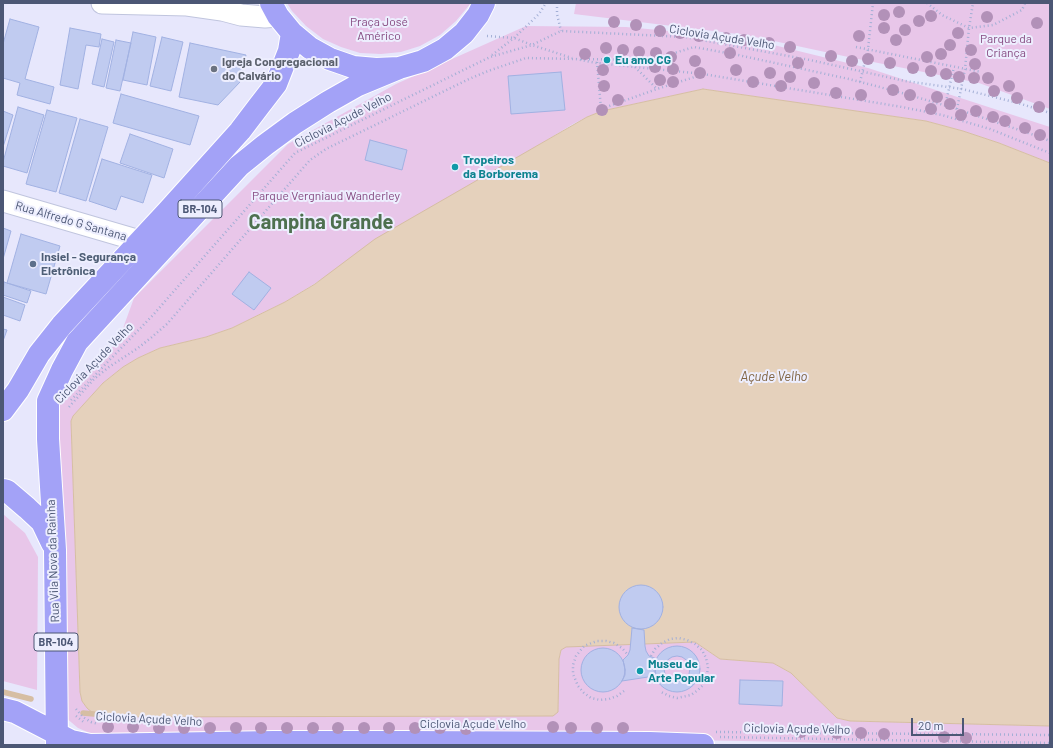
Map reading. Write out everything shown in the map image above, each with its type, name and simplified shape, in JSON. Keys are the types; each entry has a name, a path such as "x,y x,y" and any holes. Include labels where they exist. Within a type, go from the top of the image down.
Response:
{"main road":[{"name":"BR-104","path":"61,405 62,370 77,342 239,166 289,127 328,102 358,85 399,68 423,61 445,49 464,33 478,15 484,3"},
{"name":"BR-104","path":"275,10 292,33 310,48 330,59 360,68 399,68"},
{"name":"BR-104","path":"3,410 18,390 39,354 62,325 240,131 276,84 289,51 292,33"},
{"name":"Rua Vila Nova da Rainha","path":"57,739 55,550 48,439 61,405"},
{"path":"3,490 42,522 55,550"},
{"path":"3,709 15,712 57,739 90,745 258,742 650,743 711,738"}],"street":[{"path":"102,3 187,4 241,15 265,17 275,10"},
{"name":"Rua Alfredo G Santana","path":"3,201 140,241"}],"path":[{"path":"490,57 514,38 539,14 546,3"},
{"path":"557,3 557,14 561,32"},
{"path":"860,82 868,49 873,3"},
{"path":"927,3 942,15 969,28 993,25 1022,10 1026,3"},
{"path":"957,109 966,69 969,28 973,3"},
{"name":"Ciclovia Açude Velho","path":"61,405 153,315 296,153 490,57 532,45 561,32 570,31 685,38 795,58 905,81 962,89 1018,103 1050,113"},
{"path":"464,33 478,36 514,38 576,59"},
{"path":"597,61 652,60 694,47 738,55 860,82 906,94 957,109 1050,141"},
{"path":"856,47 981,72"},
{"path":"61,405 109,367 147,341 167,324 310,160 326,149 470,79 526,58 576,59 703,74 942,115 990,129 1050,153"},
{"path":"635,60 635,67 657,89"},
{"path":"597,61 602,109 703,74"},
{"path":"945,106 954,67"},
{"path":"651,656 655,649 662,643 670,639 679,638 695,644 702,650 706,658 708,667 707,675 704,684 698,690 690,695 677,698 661,692"},
{"path":"624,691 609,699 600,700 591,698 578,686 573,674 573,665 576,656 584,646 597,641 614,643 622,648 628,655"},
{"name":"Ciclovia Açude Velho","path":"74,704 76,709 83,717 102,726 88,726 75,714"},
{"path":"711,738 1050,735"},
{"name":"Ciclovia Açude Velho","path":"711,738 1050,743"}],"green space":[{"name":"Praça José Américo","path":"287,3 471,3 456,21 440,35 420,46 401,52 381,54 360,53 323,39 306,26 292,11"},
{"name":"Parque da Criança","path":"576,3 1050,3 1050,109 979,83 746,35 574,14"},
{"name":"Parque Vergniaud Wanderley","path":"526,26 626,27 745,38 868,68 1050,127 1050,163 999,143 926,121 703,89 602,111 587,117 573,124 285,302 232,328 206,337 160,348 138,358 123,367 103,383 73,416 71,421 80,692 82,700 87,708 558,712 559,659 561,650 566,646 695,642 720,659 773,663 791,673 837,718 850,721 1050,726 1050,745 918,745 421,736 146,738 92,734 78,728 65,717 54,412 82,375 118,342 134,298 288,144 396,84"},
{"path":"3,514 25,533 38,557 37,690 3,681"}],"water":[{"name":"Açude Velho","path":"703,89 926,121 999,143 1050,163 1050,726 850,721 837,718 791,673 773,663 720,659 695,642 566,647 561,650 559,659 558,712 553,716 102,717 94,714 87,708 82,701 80,692 71,421 73,416 103,383 123,367 160,348 206,337 232,328 285,302 315,284 375,239 587,117 602,111"}],"building":[{"path":"10,19 39,27 25,79 54,87 50,104 17,95 20,83 3,78 3,44"},
{"path":"70,28 101,34 99,47 86,45 78,89 60,85"},
{"path":"133,32 156,37 147,85 123,80"},
{"path":"162,37 183,42 171,91 150,86"},
{"path":"102,39 114,42 104,87 92,84"},
{"path":"116,40 131,43 120,91 106,88"},
{"name":"Igreja Congregacional do Calvário","path":"190,43 246,55 240,82 218,105 179,97"},
{"path":"561,72 565,110 511,114 508,76"},
{"path":"121,94 199,116 190,145 113,123"},
{"path":"18,107 44,115 27,173 3,166"},
{"path":"47,110 77,118 56,192 26,184"},
{"path":"3,111 13,115 3,147"},
{"path":"80,119 108,127 86,201 59,193"},
{"path":"130,134 173,149 164,178 120,163"},
{"path":"370,140 407,150 402,170 365,160"},
{"path":"102,159 152,175 143,203 121,196 116,210 89,201"},
{"path":"3,228 11,231 3,259"},
{"name":"Insiel - Segurança Eletrônica","path":"21,234 60,246 46,294 7,283"},
{"path":"249,272 271,288 254,310 232,294"},
{"path":"4,282 31,291 27,303 3,295"},
{"path":"3,297 25,305 20,321 3,315"},
{"path":"3,329 7,330 3,341"},
{"path":"637,585 645,585 650,586 657,591 662,598 662,616 657,623 650,628 637,629 629,626 622,619 619,611 619,603 622,595 629,588"},
{"path":"632,628 644,630 646,651 649,656 657,659 655,666 656,677 622,681 625,675 623,660 628,655 630,650"},
{"path":"677,646 690,650 696,656 700,669 696,682 690,688 677,692 664,688 658,682 654,669 658,656 664,650"},
{"path":"599,648 607,648 612,649 619,654 624,661 624,679 619,686 612,691 599,692 591,689 584,682 581,674 581,666 584,658 591,651"},
{"path":"677,656 686,660 690,669 686,678 677,682 668,678 664,669 668,660"},
{"path":"740,680 783,681 782,706 739,704"}],"waterway":[{"path":"3,692 31,699"},
{"path":"83,713 94,714"}],"place":[{"name":"Eu amo CG","path":"607,60"},
{"name":"Igreja Congregacional do Calvário","path":"214,69"},
{"name":"Tropeiros da Borborema","path":"455,167"},
{"name":"Insiel - Segurança Eletrônica","path":"33,264"},
{"name":"Museu de Arte Popular","path":"640,671"}],"district":[{"name":"Campina Grande","path":"321,222"}]}
